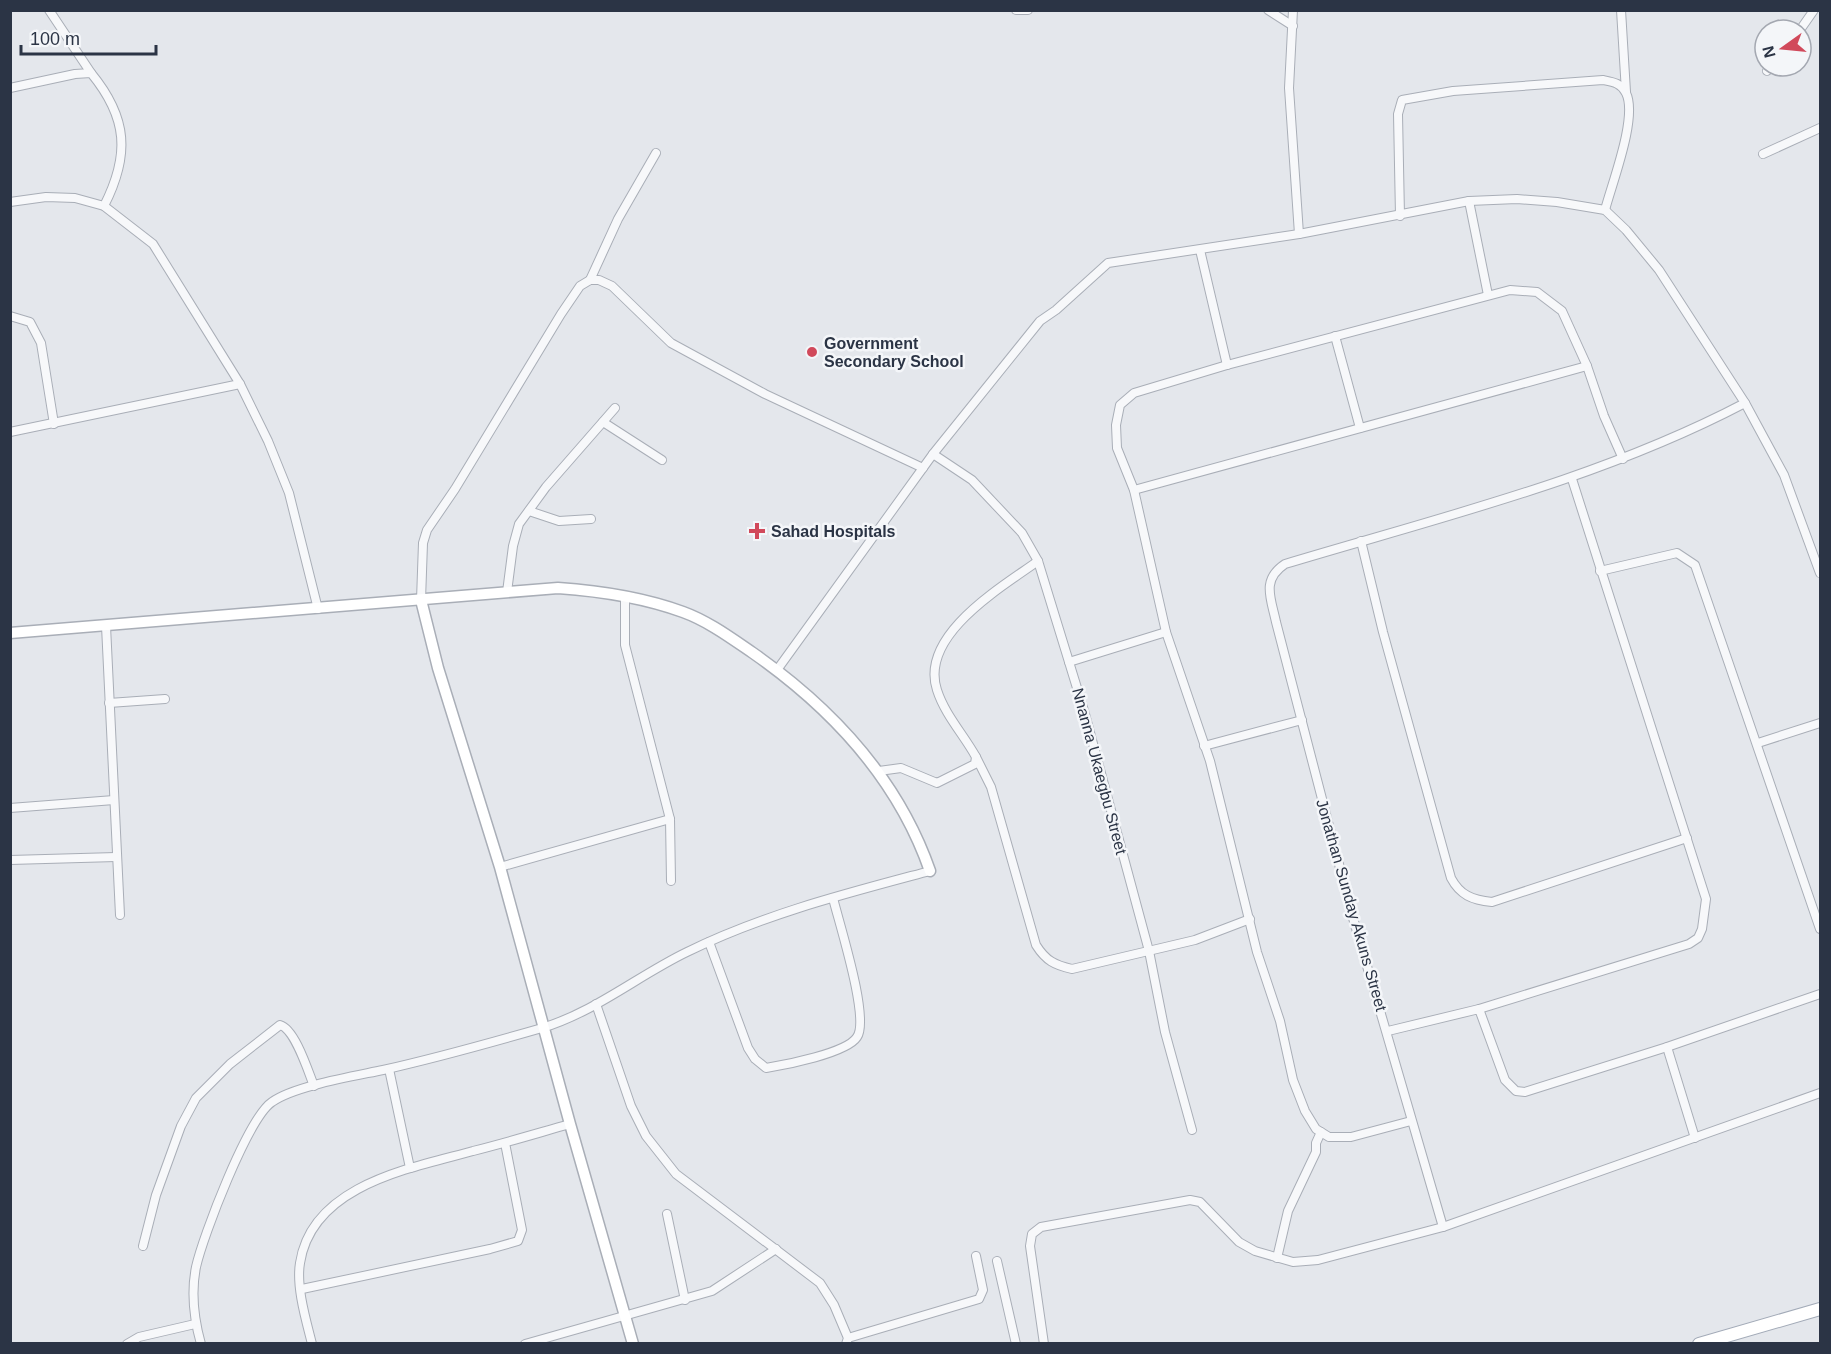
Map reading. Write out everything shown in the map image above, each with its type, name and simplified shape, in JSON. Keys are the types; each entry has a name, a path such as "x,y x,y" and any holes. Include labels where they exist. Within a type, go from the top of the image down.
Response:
{"main road":[{"path":"10,633 558,588 602,591 625,596 684,612 725,634 777,670 829,714 879,771 918,837 930,871"},
{"path":"421,600 438,668 500,867 633,1344"},
{"path":"1699,1344 1735,1339 1821,1309"}],"street":[{"path":"49,10 115,110 123,143 118,178 104,206"},
{"path":"1016,10 1028,10"},
{"path":"1268,10 1293,26"},
{"path":"1293,10 1289,88 1299,234"},
{"path":"1605,210 1631,110 1626,92 1621,10"},
{"path":"10,88 75,74 91,74"},
{"path":"1400,216 1398,114 1402,100 1453,91 1603,80 1619,83 1626,92"},
{"path":"1763,154 1821,128"},
{"path":"590,280 618,219 656,153"},
{"path":"10,202 46,197 75,198 104,206 153,244 240,384 268,441 289,493 318,609"},
{"path":"777,670 933,454 1040,321 1056,310 1108,263 1299,234 1468,201 1517,199 1605,210 1626,230 1659,270 1746,403 1784,475 1821,573"},
{"path":"1468,201 1488,295"},
{"path":"1200,250 1227,365"},
{"path":"421,600 423,543 427,530 455,489 561,314 580,286 590,280 599,280 612,286 671,344 765,394 923,468"},
{"path":"1411,1121 1351,1137 1329,1137 1316,1129 1305,1111 1293,1080 1280,1021 1257,952 1227,824 1166,632 1134,490 1117,448 1116,425 1120,405 1134,393 1227,365 1488,295 1510,290 1537,292 1562,311 1587,366 1604,416 1623,459"},
{"path":"10,315 30,322 42,343 54,424"},
{"path":"1335,336 1360,428"},
{"path":"1134,490 1587,366"},
{"path":"10,432 240,384"},
{"path":"1687,838 1492,902 1471,898 1456,888 1450,878 1383,632 1361,541 1572,478 1707,423 1746,403"},
{"path":"507,592 519,524 546,487 615,408"},
{"path":"603,422 662,460"},
{"name":"Nnanna Ukaegbu Street","path":"933,454 972,480 1023,532 1038,561 1069,662 1149,951 1165,1032 1192,1130"},
{"path":"1388,1031 1479,1009 1689,944 1698,938 1702,929 1706,899 1572,478"},
{"path":"529,510 559,521 591,519"},
{"name":"Jonathan Sunday Akuns Street","path":"1361,541 1285,564 1274,572 1270,580 1276,622 1353,918 1388,1031 1411,1121 1443,1227"},
{"path":"1600,571 1677,554 1695,565 1821,929"},
{"path":"1038,561 969,612 950,632 941,651 934,675 937,691 954,725 976,757 991,787 1036,945 1045,959 1057,966 1072,969 1195,940 1250,919"},
{"path":"625,596 623,620 625,645 670,819 671,881"},
{"path":"106,626 120,915"},
{"path":"1069,662 1166,632"},
{"path":"109,704 165,699"},
{"path":"1204,746 1302,720"},
{"path":"1758,742 1821,723"},
{"path":"879,771 901,768 937,783 975,764 976,757"},
{"path":"10,808 114,800"},
{"path":"500,867 670,819"},
{"path":"10,860 116,857"},
{"path":"201,1344 195,1324 196,1268 252,1124 272,1102 314,1086 389,1069 545,1027 596,1004 709,942 833,898 930,871"},
{"path":"709,942 748,1048 755,1059 766,1068 785,1065 851,1044 861,1030 860,1006 833,898"},
{"path":"1479,1009 1505,1080 1516,1092 1525,1092 1667,1047 1821,994"},
{"path":"596,1004 632,1106 646,1136 676,1174 820,1283 834,1305 847,1341 979,1299 983,1290 976,1256"},
{"path":"143,1246 156,1195 181,1126 196,1098 230,1064 280,1025 288,1028 293,1036 314,1086"},
{"path":"1667,1047 1695,1138"},
{"path":"389,1069 410,1168"},
{"path":"1044,1344 1030,1245 1032,1234 1041,1227 1190,1200 1200,1203 1239,1242 1277,1258 1293,1262 1318,1260 1443,1227 1821,1093"},
{"path":"312,1344 300,1264 305,1245 314,1227 331,1208 352,1193 385,1176 570,1124"},
{"path":"1277,1258 1288,1210 1316,1152 1316,1143 1321,1132"},
{"path":"302,1289 505,1246 518,1240 522,1230 505,1143"},
{"path":"667,1214 685,1300"},
{"path":"531,1343 712,1291 729,1282 776,1249"},
{"path":"997,1261 1016,1344"},
{"path":"127,1344 139,1337 195,1324"}],"place":[{"name":"Government Secondary School","path":"812,352"},
{"name":"Sahad Hospitals","path":"757,531"}]}
